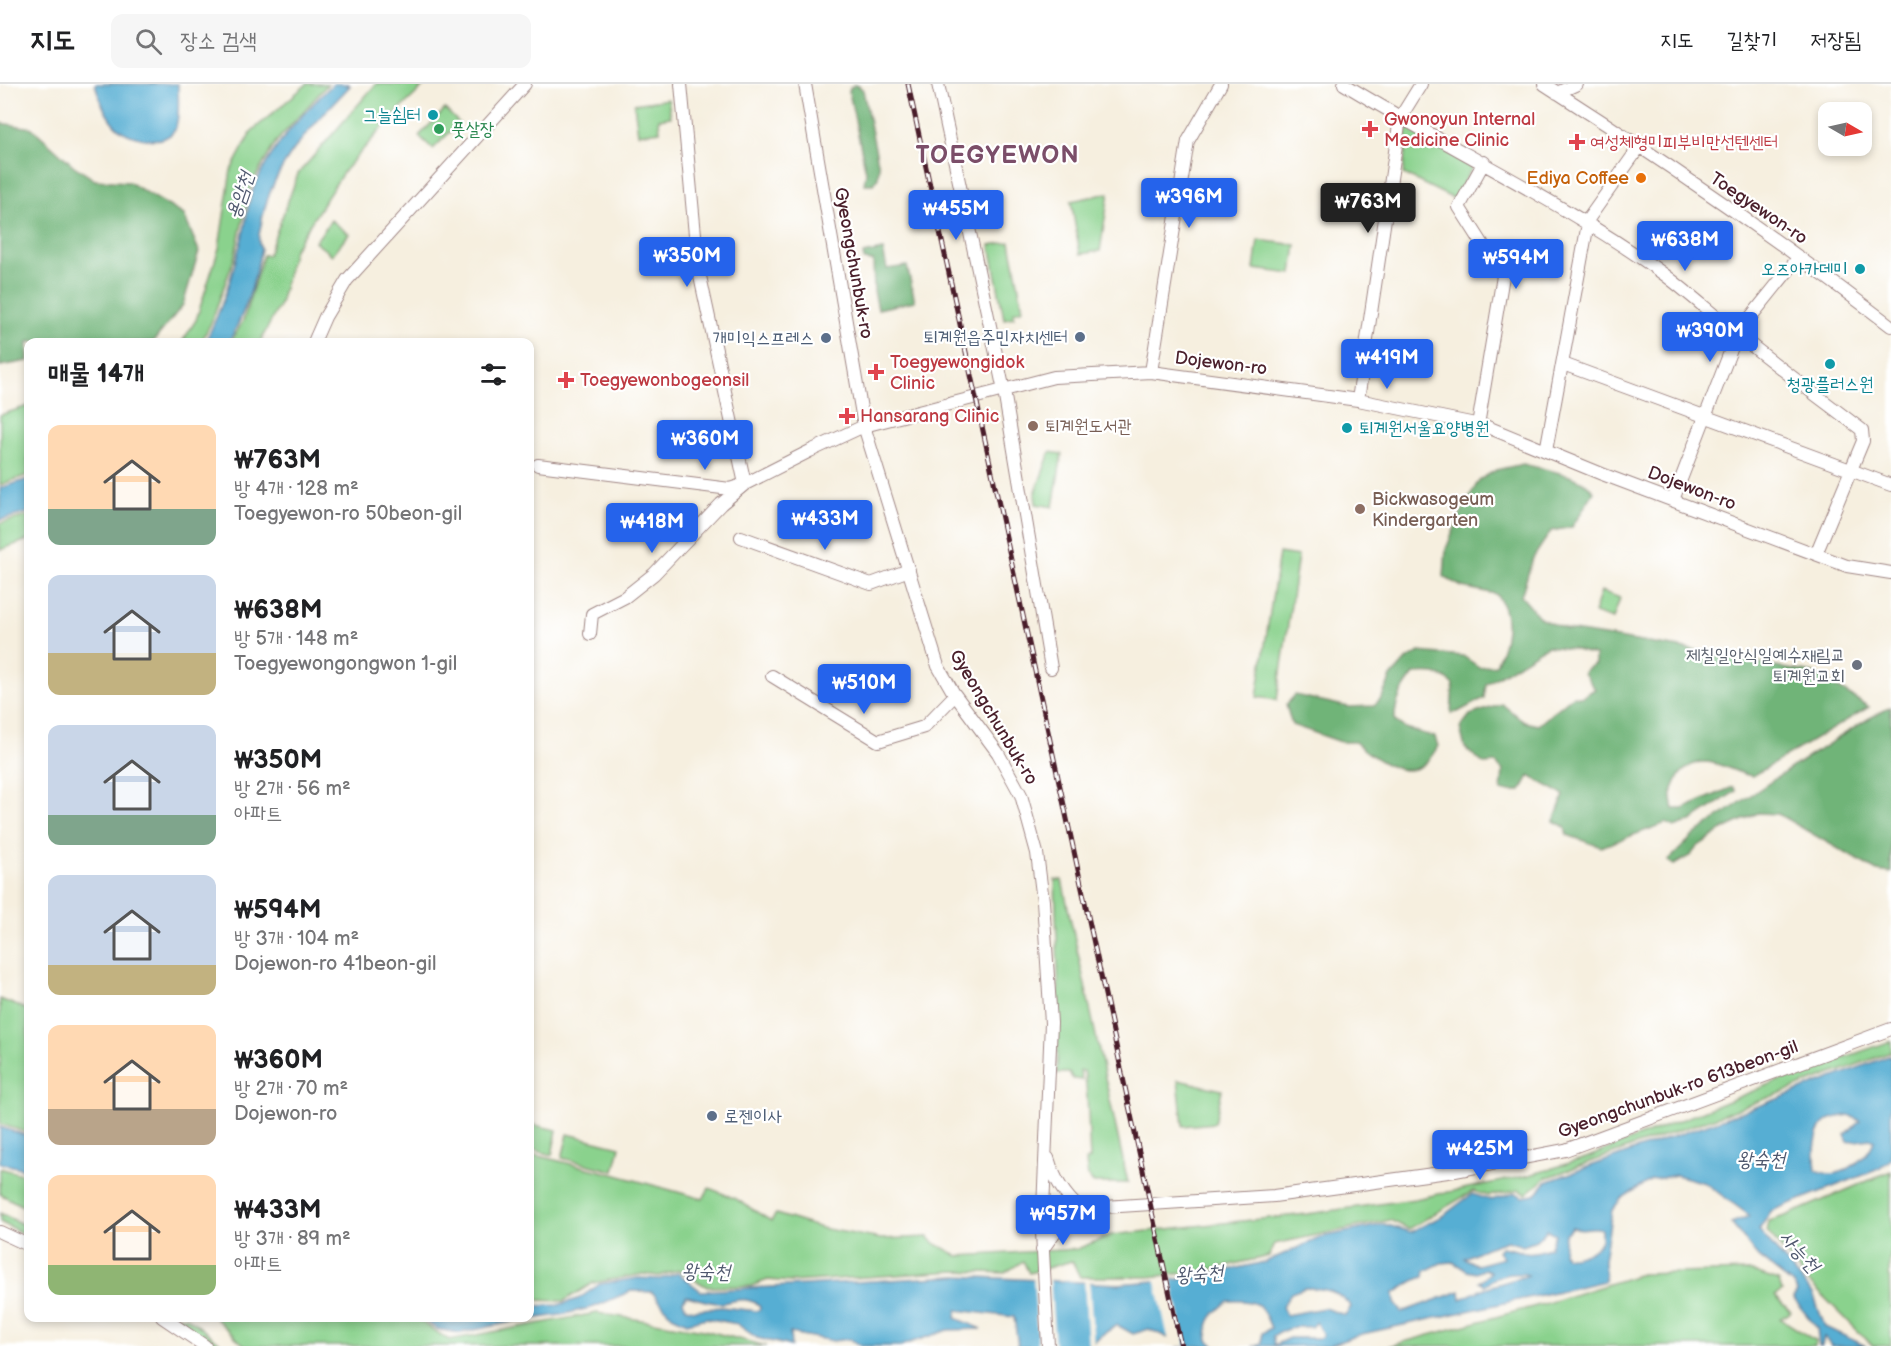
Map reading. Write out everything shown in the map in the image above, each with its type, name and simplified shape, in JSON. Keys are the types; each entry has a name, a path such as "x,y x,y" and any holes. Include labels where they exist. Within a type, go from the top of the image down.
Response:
{"street":[{"path":"316,338 325,317 347,280 525,84"},
{"path":"590,634 592,614 625,597 654,573 721,504 745,484 698,267 681,84"},
{"name":"Gyeongchunbuk-ro","path":"805,84 864,426 938,666 955,695 998,753 1021,795 1037,853 1043,901 1051,1023 1042,1232 1048,1346"},
{"path":"938,84 1004,391 1051,668"},
{"path":"1344,84 1400,118 1484,162 1588,224 1666,276 1862,430 1863,441 1816,554"},
{"path":"1358,400 1400,118 1421,84"},
{"name":"Toegyewon-ro","path":"1544,84 1640,146 1799,256 1891,326"},
{"path":"1557,93 1577,84"},
{"path":"1151,372 1188,141 1219,85"},
{"path":"1546,451 1589,218 1640,146"},
{"path":"1478,425 1503,276 1459,207 1484,162"},
{"path":"1673,500 1737,334 1799,256"},
{"path":"1563,364 1850,472 1891,485"},
{"name":"Dojewon-ro","path":"538,465 730,489 745,484 864,426 1054,377 1151,372 1358,400 1478,425 1847,566 1891,573"},
{"path":"741,537 871,584 909,570"},
{"path":"772,675 878,741 924,727 955,695"},
{"name":"Gyeongchunbuk-ro 613beon-gil","path":"1043,1210 1274,1196 1455,1171 1565,1150 1891,1029"},
{"path":"1042,1251 1055,1232 1080,1209 1066,1196 1053,1174 1046,1150"},
{"path":"0,1232 24,1243"},
{"path":"169,1322 205,1346"}],"green space":[{"path":"307,84 328,84 276,142 251,185 234,259 211,323 203,338 185,338 196,320 219,248 231,170 252,131"},
{"path":"376,84 426,84 391,118 344,171 294,249 280,304 262,338 233,338 243,321 263,255 268,255 298,174"},
{"path":"854,85 863,90 879,167 878,177 873,184 864,184 866,172 849,92"},
{"path":"668,99 671,117 659,119 660,131 638,134 634,104"},
{"name":"풋살장","path":"445,109 459,123 433,149 419,136"},
{"path":"0,123 32,128 74,166 95,180 129,182 184,215 199,251 183,305 156,338 24,338 24,362 0,366"},
{"path":"1411,127 1474,165 1454,199 1403,174 1407,129"},
{"path":"1109,193 1100,251 1080,254 1071,201"},
{"path":"331,220 349,234 332,255 315,242"},
{"path":"1258,240 1296,245 1292,274 1254,269"},
{"path":"1010,242 1023,309 1014,312 1014,317 1004,319 990,245"},
{"path":"883,250 887,269 907,266 915,301 878,309 874,291 873,261 864,260 863,254"},
{"path":"24,407 24,476 0,485 0,415"},
{"path":"1050,452 1062,454 1053,507 1036,504 1035,494"},
{"path":"1523,464 1572,477 1589,486 1594,492 1572,527 1551,531 1533,558 1521,596 1541,619 1567,630 1736,657 1769,666 1813,673 1869,707 1753,776 1703,762 1687,768 1679,776 1673,790 1674,809 1683,809 1733,787 1736,791 1691,821 1674,827 1666,823 1601,847 1567,835 1565,827 1554,821 1564,795 1529,776 1521,791 1501,791 1503,771 1496,763 1484,764 1465,748 1460,728 1470,715 1502,704 1524,722 1538,725 1573,696 1582,697 1595,689 1584,673 1587,668 1595,664 1595,655 1547,646 1486,684 1484,698 1458,712 1451,713 1453,685 1440,676 1414,674 1400,696 1395,721 1405,728 1435,737 1438,746 1425,763 1415,769 1400,769 1392,766 1367,752 1355,742 1341,742 1292,725 1286,705 1295,695 1349,707 1374,706 1382,697 1391,677 1405,661 1419,652 1463,656 1479,667 1496,665 1505,638 1505,611 1496,594 1462,587 1444,577 1446,549 1460,515 1479,480 1496,470"},
{"path":"24,517 24,541 0,550 0,523"},
{"path":"1279,553 1298,556 1277,700 1257,697"},
{"path":"1601,591 1620,598 1613,619 1594,613"},
{"path":"1891,707 1891,873 1877,871 1778,814 1758,813 1724,829 1697,847 1691,855 1674,865 1668,861 1695,834 1738,804 1868,719"},
{"path":"1055,880 1062,880 1128,1183 1094,1183 1090,1179 1087,1174 1086,1161 1090,1159 1084,1071 1080,1071 1082,1080 1073,1079 1069,1073 1057,1073 1059,1005"},
{"path":"0,999 24,1008 24,1132 0,1124"},
{"path":"1891,1041 1891,1052 1546,1178 1526,1194 1519,1190 1489,1196 1473,1191 1409,1229 1390,1220 1274,1244 1269,1256 1204,1271 1149,1277 1080,1277 1072,1261 1029,1273 1023,1261 1005,1273 956,1271 791,1282 768,1280 751,1286 707,1287 679,1270 659,1276 643,1274 593,1283 564,1301 534,1300 534,1155 703,1199 709,1188 736,1199 771,1221 776,1214 821,1228 881,1239 928,1237 958,1256 1077,1249 1111,1235 1307,1214 1415,1199 1530,1175 1586,1158 1783,1079"},
{"path":"1178,1080 1222,1090 1215,1123 1183,1126"},
{"path":"534,1125 557,1130 552,1155 534,1150"},
{"path":"568,1134 620,1147 614,1171 562,1158"},
{"path":"0,1168 24,1175 24,1207 0,1194"},
{"path":"1891,1171 1889,1261 1891,1346 1873,1346 1805,1278 1767,1231 1769,1221"},
{"path":"0,1213 24,1225 24,1234 0,1222"},
{"path":"1749,1271 1779,1281 1782,1291 1775,1296 1791,1312 1781,1319 1816,1341 1815,1346 1389,1346 1547,1303 1641,1274"},
{"path":"597,1313 704,1330 766,1346 245,1346 219,1322 422,1322 449,1340"},
{"path":"182,1322 193,1322 224,1346 215,1346"}],"water":[{"path":"95,84 178,84 178,116 172,133 166,137 150,140 125,133 114,125 107,114"},
{"path":"333,84 350,84 345,85 350,86 294,150 273,185 260,232 261,249 256,273 245,309 231,338 207,338 227,289 255,185 279,143"},
{"path":"24,480 24,514 0,520 0,488"},
{"name":"왕숙천","path":"1891,1055 1891,1159 1879,1169 1771,1211 1759,1230 1813,1294 1825,1327 1866,1346 1831,1346 1824,1337 1822,1346 1819,1346 1817,1328 1793,1298 1797,1292 1794,1285 1757,1256 1731,1223 1750,1216 1705,1183 1676,1175 1651,1180 1622,1198 1612,1210 1604,1260 1605,1281 1362,1334 1327,1346 1252,1346 1262,1343 1262,1333 1271,1328 1260,1308 1256,1304 1245,1301 1228,1301 1209,1322 1208,1340 1215,1346 1177,1346 1177,1342 1149,1329 1133,1334 1117,1325 1090,1346 1018,1346 1014,1317 957,1310 956,1318 982,1329 948,1330 900,1346 861,1346 850,1339 833,1341 790,1333 791,1346 757,1338 737,1324 706,1318 687,1323 672,1316 652,1292 631,1291 594,1307 534,1319 534,1306 558,1305 578,1299 600,1284 638,1278 660,1279 678,1273 701,1291 957,1276 1118,1284 1191,1278 1265,1262 1322,1237 1384,1224 1411,1232 1444,1215 1472,1194 1491,1200 1516,1193 1523,1197 1535,1195 1546,1182 1772,1101","holes":["1849,1115 1860,1121 1845,1135 1848,1142 1870,1139 1874,1141 1871,1147 1856,1163 1843,1171 1830,1174 1816,1170 1815,1150 1820,1130 1829,1120","1572,1227 1601,1229 1601,1240 1591,1251 1566,1257 1563,1252 1565,1234","1547,1230 1555,1234 1549,1248 1541,1251 1530,1252 1501,1247 1498,1252 1503,1258 1477,1265 1464,1258 1507,1241 1523,1246 1536,1241","1453,1262 1467,1271 1476,1273 1485,1269 1491,1272 1479,1282 1485,1285 1495,1278 1506,1275 1529,1275 1485,1288 1461,1299 1460,1291 1402,1312 1395,1303 1394,1293 1424,1277 1425,1271 1441,1263","1305,1288 1331,1291 1342,1297 1351,1307 1345,1315 1324,1308 1286,1315 1282,1307 1291,1293","686,1296 717,1303 740,1300 759,1305 760,1309 758,1311 721,1307 694,1310 686,1308 683,1301","1316,1322 1323,1335 1320,1338 1289,1338 1274,1345 1273,1337 1278,1334 1291,1328 1311,1327"]},
{"path":"0,1127 24,1135 24,1169 0,1163"},
{"name":"왕숙천","path":"426,1322 511,1322 460,1333 437,1329"}],"pier":[{"path":"1033,1276 1050,1277 1055,1346 1038,1346"},
{"path":"1171,1277 1186,1346 1174,1346 1169,1342 1155,1278"},
{"path":"1084,1279 1089,1279 1094,1346 1088,1346"}],"railway":[{"path":"908,84 1181,1346"}],"place":[{"name":"그늘쉼터","path":"433,115"},
{"name":"풋살장","path":"439,129"},
{"name":"Gwonoyun Internal Medicine Clinic","path":"1370,129"},
{"name":"여성체형미피부비만선텐센터","path":"1577,142"},
{"name":"Ediya Coffee","path":"1641,178"},
{"name":"오즈아카데미","path":"1860,269"},
{"name":"퇴계원읍주민자치센터","path":"1080,337"},
{"name":"개미익스프레스","path":"826,338"},
{"name":"청광플러스원","path":"1830,364"},
{"name":"Toegyewongidok Clinic","path":"876,372"},
{"name":"Toegyewonbogeonsil","path":"566,380"},
{"name":"Hansarang Clinic","path":"847,416"},
{"name":"퇴계원도서관","path":"1033,426"},
{"name":"퇴계원서울요양병원","path":"1347,428"},
{"name":"Bickwasogeum Kindergarten","path":"1360,509"},
{"name":"제칠일안식일예수재림교 퇴계원교회","path":"1857,665"},
{"name":"로젠이사","path":"712,1116"}],"district":[{"name":"TOEGYEWON","path":"998,155"}],"water label":[{"name":"용암천","path":"239,195"},
{"name":"사능천","path":"1800,1251"}]}
